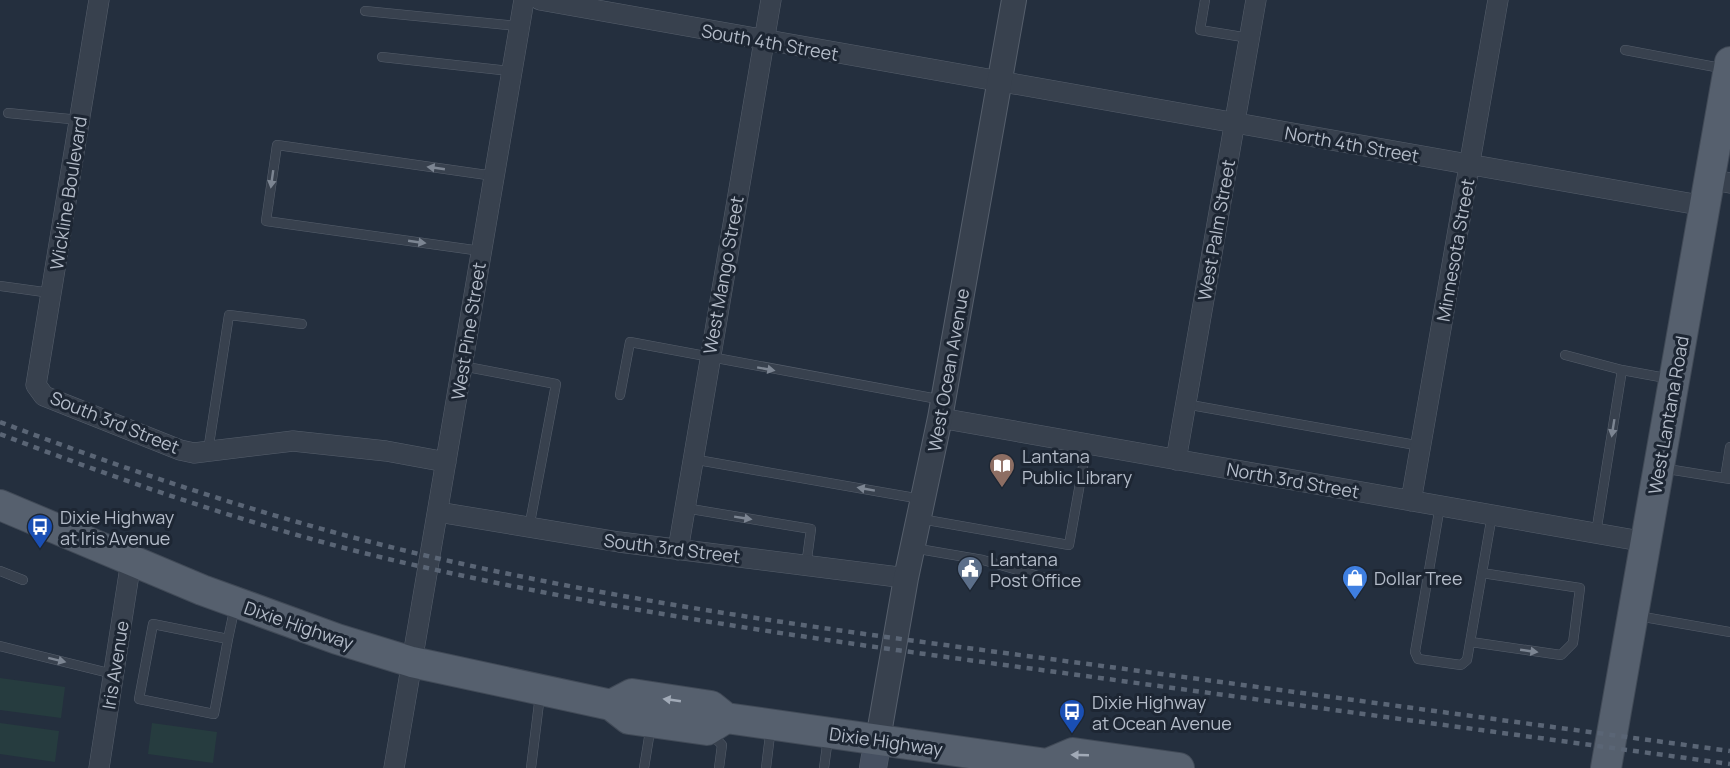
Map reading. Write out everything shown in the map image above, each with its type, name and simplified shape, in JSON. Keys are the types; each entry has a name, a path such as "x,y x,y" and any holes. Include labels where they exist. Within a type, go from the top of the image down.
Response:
{"main road":[{"name":"West Lantana Road","path":"1606,768 1674,379 1715,190 1729,66"},
{"name":"Dixie Highway","path":"0,505 235,604 412,662 611,705 629,719 651,723 771,724 1050,766 1073,753 1179,768"},
{"name":"Dixie Highway","path":"611,705 632,694 711,706 716,724"},
{"path":"873,768 878,739"}],"street":[{"name":"Wickline Boulevard","path":"36,385 99,0"},
{"name":"West Pine Street","path":"394,768 524,0"},
{"name":"South 4th Street","path":"540,0 999,82"},
{"name":"West Mango Street","path":"678,550 771,0"},
{"name":"West Ocean Avenue","path":"878,739 906,578 942,409 1014,0"},
{"name":"West Palm Street","path":"1176,460 1256,0"},
{"name":"Minnesota Street","path":"1411,501 1498,0"},
{"name":"North 4th Street","path":"999,82 1470,165 1715,190"},
{"name":"South 3rd Street","path":"36,385 44,396 180,450 194,453 292,441 387,452 446,462"},
{"name":"North 3rd Street","path":"942,409 1087,444 1646,542"},
{"name":"South 3rd Street","path":"438,512 678,550 906,578"},
{"name":"Iris Avenue","path":"99,768 131,561"}],"lane":[{"path":"1205,0 1200,30 1249,38"},
{"path":"364,11 518,26"},
{"path":"1625,50 1729,66"},
{"path":"382,57 510,72"},
{"path":"8,113 80,120"},
{"path":"481,251 266,221 277,145 494,176"},
{"path":"0,286 51,293"},
{"path":"208,451 229,315 302,324"},
{"path":"620,395 630,342 709,357 942,409"},
{"path":"1565,355 1622,370 1674,379"},
{"path":"462,366 556,384 530,528"},
{"path":"1596,533 1622,370"},
{"path":"1185,404 1420,446"},
{"path":"692,459 921,509 1069,545 1087,444"},
{"path":"1659,468 1727,479 1730,447"},
{"path":"1440,506 1415,652 1418,659 1461,665 1467,660 1492,515"},
{"path":"685,508 811,529 807,566"},
{"path":"913,548 983,560 1045,578"},
{"path":"1471,642 1561,655 1573,643 1580,588 1482,573"},
{"path":"1,574 23,580"},
{"path":"228,639 153,624 138,699 214,714 235,604"},
{"path":"1633,615 1730,632"},
{"path":"0,646 113,674"},
{"path":"531,768 541,690"},
{"path":"644,768 651,723"},
{"path":"716,724 722,745 719,768"},
{"path":"766,768 771,724"},
{"path":"824,768 828,732"}],"green space":[{"path":"0,678 65,687 61,718 0,710"},
{"path":"0,723 59,731 55,762 0,754"},
{"path":"152,723 217,732 213,763 148,754"}],"railway":[{"path":"0,422 213,497 322,529 432,557 594,591 841,631 1730,751"},
{"path":"0,434 213,510 322,542 511,586 670,615 910,652 1730,764"}],"place":[{"name":"Lantana Public Library","path":"1002,489"},
{"name":"Dixie Highway at Iris Avenue","path":"40,550"},
{"name":"Lantana Post Office","path":"970,592"},
{"name":"Dollar Tree","path":"1355,601"},
{"name":"Dixie Highway at Ocean Avenue","path":"1072,735"}]}
